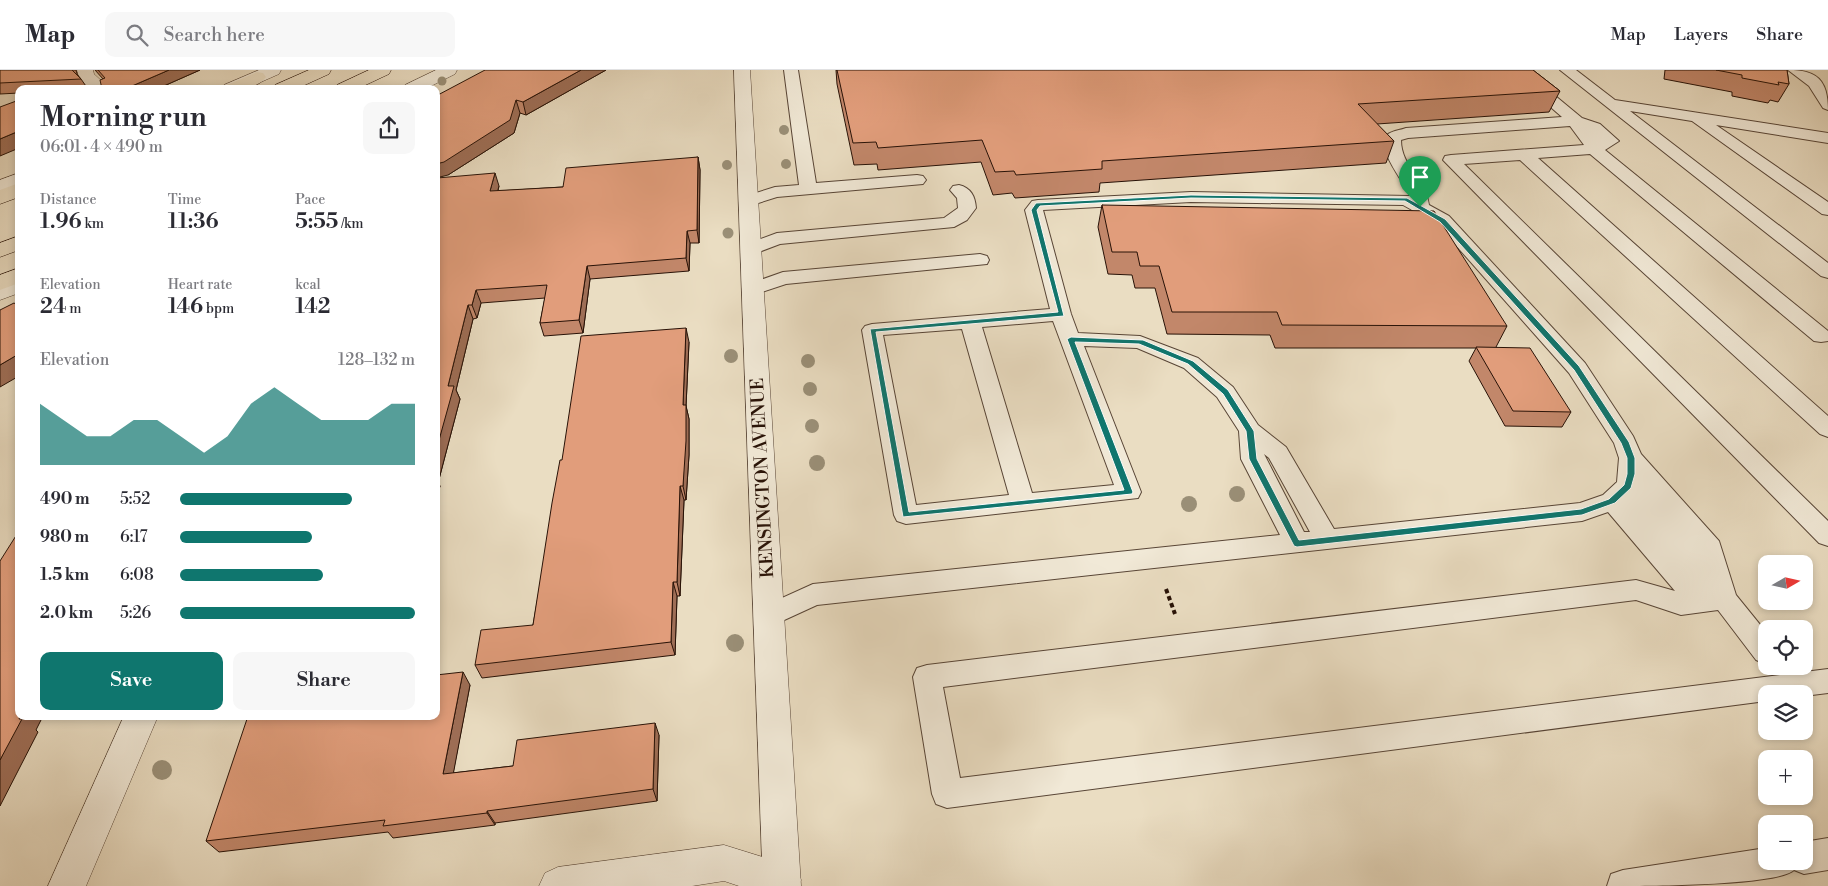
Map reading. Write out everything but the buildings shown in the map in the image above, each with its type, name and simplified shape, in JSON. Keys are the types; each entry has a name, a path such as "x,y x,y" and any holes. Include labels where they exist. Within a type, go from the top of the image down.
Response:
{"highway":[{"path":"290,85 323,70"},
{"path":"351,85 383,70"},
{"path":"240,85 265,73"},
{"path":"0,198 15,191"},
{"path":"0,215 15,208"},
{"path":"0,251 15,244"},
{"path":"0,283 15,277"}],"street":[{"path":"85,70 86,76 96,85"},
{"path":"419,85 449,70"},
{"name":"KENSINGTON AVENUE","path":"742,70 782,883"},
{"path":"0,187 15,181"},
{"path":"0,293 15,286"},
{"path":"67,886 139,720"},
{"path":"558,886 724,864 782,883"}],"lane":[{"path":"792,70 808,189"},
{"path":"1515,70 1576,121 1578,128 1592,140 1594,149 1826,338"},
{"path":"1567,70 1828,272"},
{"path":"1795,70 1815,82 1828,105"},
{"path":"1611,104 1828,138"},
{"path":"1695,117 1828,210"},
{"path":"1420,207 1419,194 1393,153 1393,138 1406,133 1576,121"},
{"path":"1594,149 1451,160 1828,536"},
{"path":"1523,154 1828,429"},
{"path":"749,201 775,192 917,180"},
{"path":"751,249 777,239 948,223 961,216 967,208 966,197 959,190"},
{"path":"769,616 813,595 1582,512 1620,494 1631,474 1631,458 1625,442 1577,368 1443,220 1407,200 1191,197 1038,205 1034,210 1062,314 1129,492 906,515 872,330 1062,314"},
{"path":"753,289 783,278 980,260"},
{"path":"970,322 1023,503"},
{"path":"1071,339 1140,342 1191,362 1225,392 1250,431 1278,453 1327,540"},
{"path":"1250,431 1253,459 1297,544"},
{"path":"1631,458 1710,548 1724,599 1758,642"},
{"path":"1620,494 1685,586 1724,599"},
{"path":"1724,599 1681,604 1636,590 927,677 947,794 1786,676 1828,681"},
{"path":"1813,856 1828,854"},
{"path":"1623,886 1758,865"}],"path":[{"path":"1164,586 1176,618"}],"route":[{"path":"1191,197 1407,200 1420,207 1443,220 1577,368 1625,442 1631,458 1631,474 1628,486 1612,501 1597,509 1582,512 1297,544 1253,459 1250,431 1225,392 1191,362 1140,342 1071,339 1129,492 906,515 872,330 1062,314 1034,210 1038,205 1191,197"}]}
